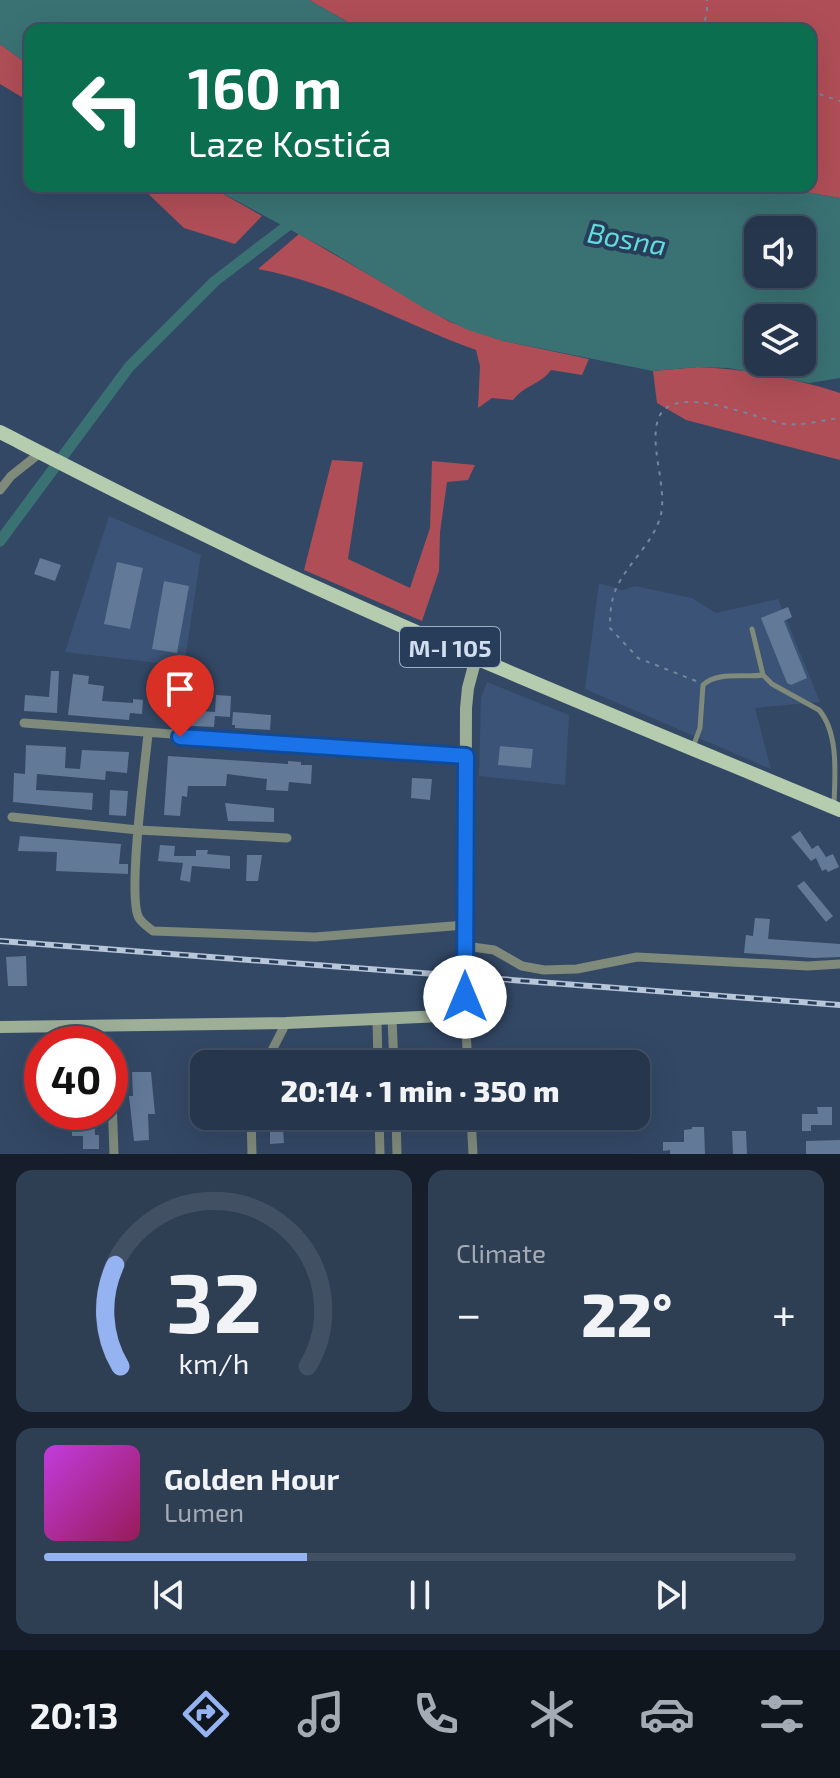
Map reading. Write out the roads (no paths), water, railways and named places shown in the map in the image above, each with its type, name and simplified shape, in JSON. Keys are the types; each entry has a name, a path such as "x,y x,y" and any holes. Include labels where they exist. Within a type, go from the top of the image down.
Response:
{"main road":[{"name":"M-I 105","path":"0,432 68,469 313,586 476,658 837,809"}],"street":[{"path":"0,490 11,476 44,456"},
{"path":"467,1050 466,756 468,688 476,658"},
{"path":"24,723 466,756"},
{"path":"148,734 138,830 135,904 138,917 153,931 315,937 465,925"},
{"path":"12,817 138,830 287,838"},
{"path":"465,946 494,950 522,966 544,970 577,969 637,957 808,966 840,964"},
{"path":"0,1027 286,1023 465,1015"},
{"path":"392,1019 393,1050"},
{"path":"377,1020 378,1050"},
{"path":"272,1050 286,1023"},
{"path":"113,1130 114,1154"},
{"path":"251,1130 252,1154"},
{"path":"379,1130 380,1154"},
{"path":"396,1130 397,1154"},
{"path":"472,1130 473,1154"}],"lane":[{"path":"752,629 763,675 772,684 823,715 833,750 837,809"},
{"path":"693,748 700,728 703,685 721,676 763,675"}],"water":[{"path":"0,0 309,0 351,24 24,24 24,62 0,44"},
{"name":"Bosna","path":"220,192 805,192 840,198 840,378 809,383 771,376 816,376 816,304 744,304 744,371 698,367 653,371 503,341 468,330 427,310 330,251"}],"waterway":[{"path":"0,541 129,367 215,281 295,220"}],"railway":[{"path":"0,941 840,1005"}]}
